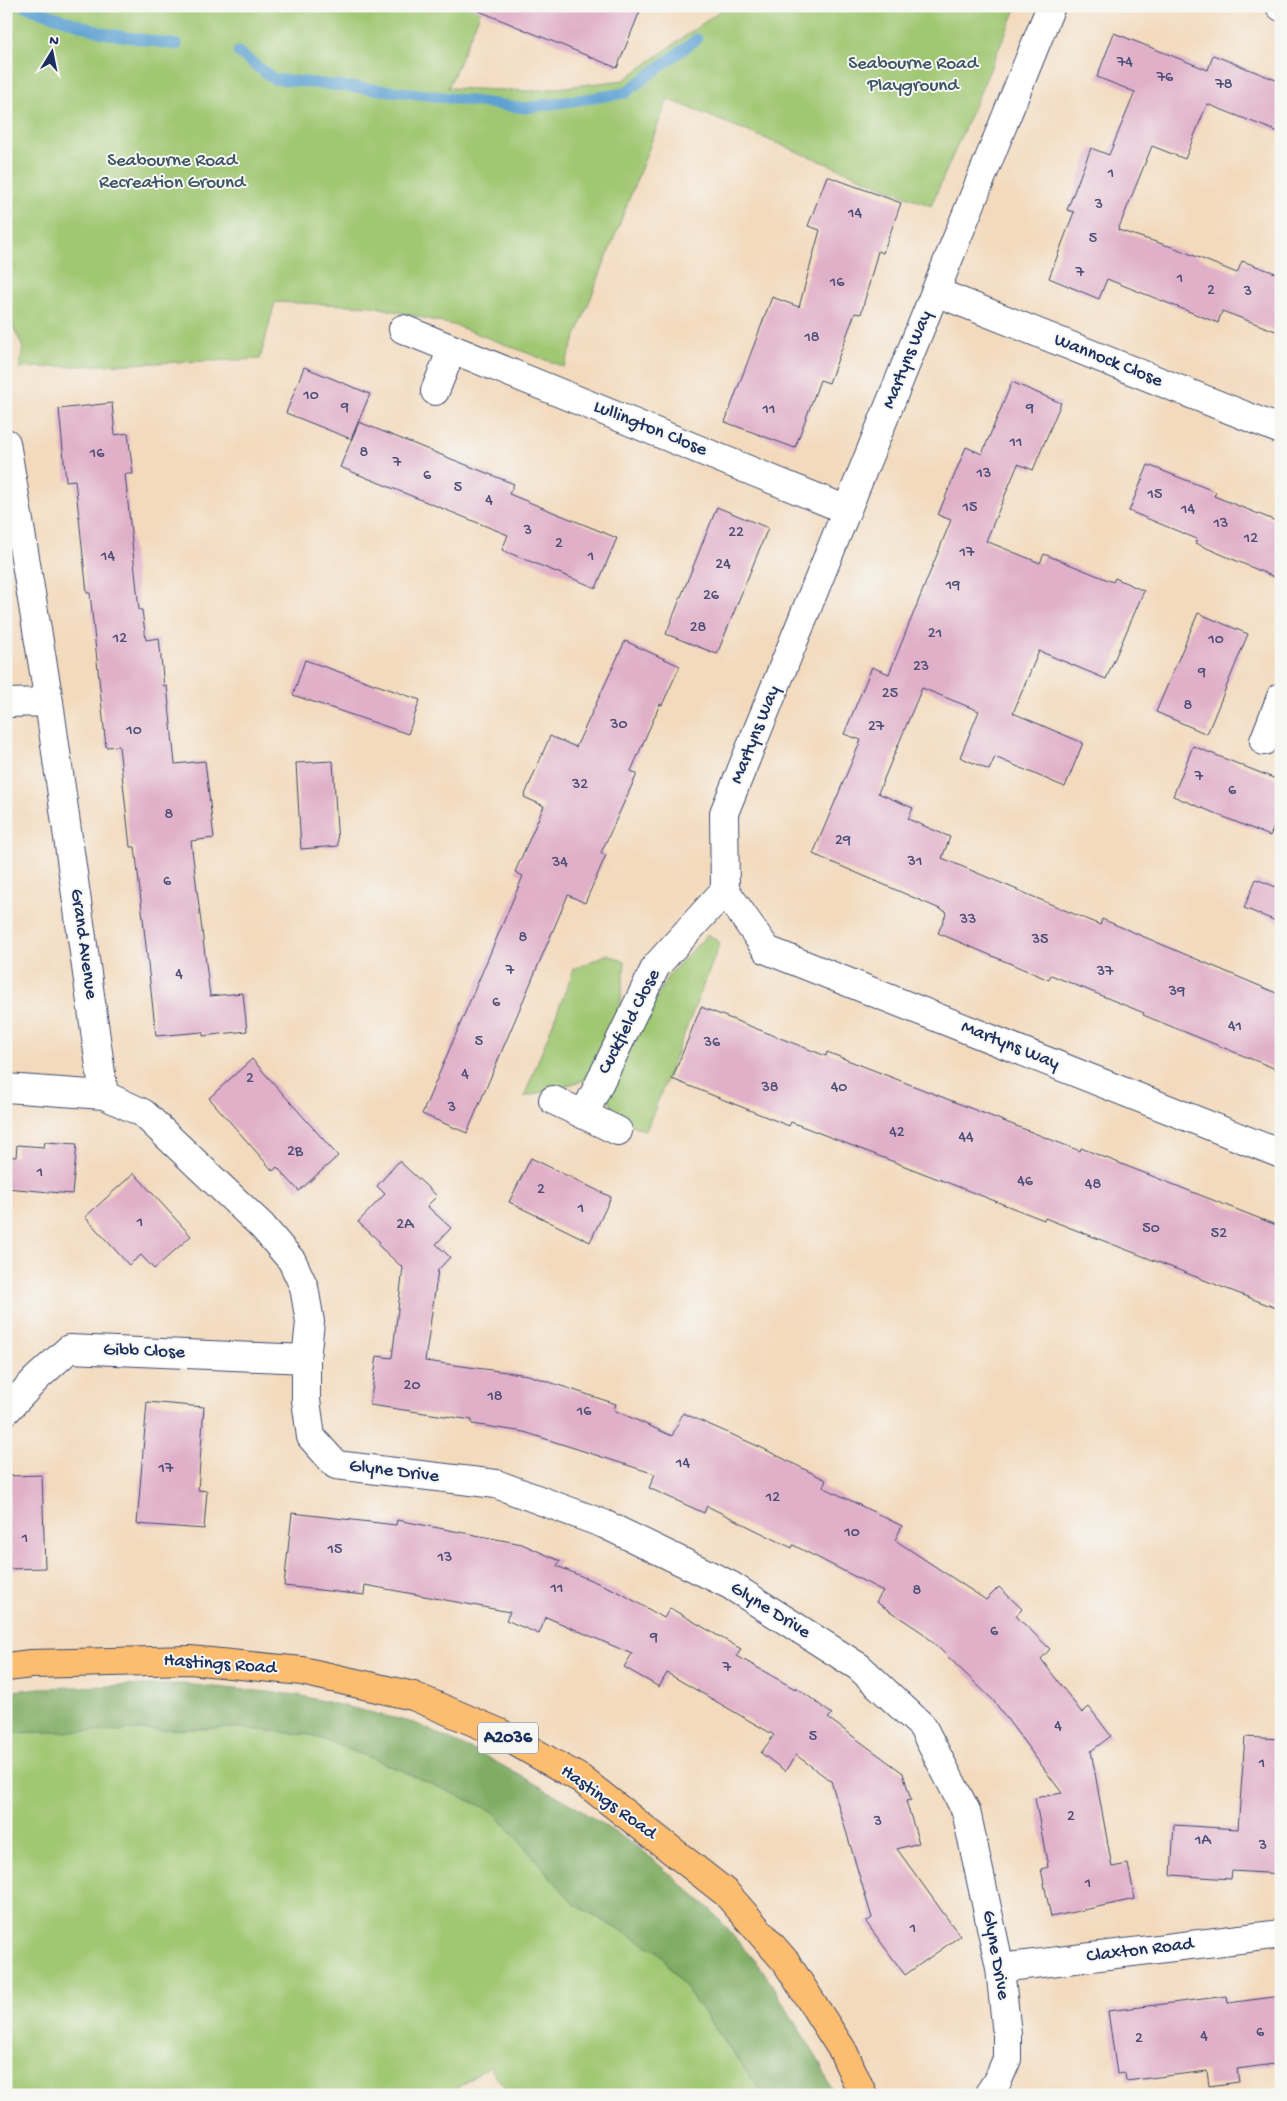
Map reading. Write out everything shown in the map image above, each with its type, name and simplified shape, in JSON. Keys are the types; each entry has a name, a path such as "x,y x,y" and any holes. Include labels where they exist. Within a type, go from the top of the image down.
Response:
{"main road":[{"name":"Hastings Road","path":"6,1667 31,1664 190,1660 302,1671 413,1696 500,1733 581,1779 726,1892 786,1962 843,2051 863,2095"}],"street":[{"name":"Martyns Way","path":"1052,6 724,813 725,890 767,950 1281,1154"},
{"name":"Wannock Close","path":"936,292 1281,430"},
{"name":"Lullington Close","path":"403,329 847,510"},
{"path":"435,391 452,349"},
{"name":"Grand Avenue","path":"6,443 49,702 104,1095"},
{"path":"1264,741 1281,698"},
{"path":"6,703 49,702"},
{"name":"Cuckfield Close","path":"584,1114 656,966 725,890"},
{"path":"6,1088 104,1095 143,1114 262,1226 292,1261 304,1287 310,1322 306,1359"},
{"path":"553,1100 618,1131"},
{"name":"Gibb Close","path":"6,1411 37,1378 69,1349 306,1359"},
{"name":"Glyne Drive","path":"306,1359 306,1400 311,1437 336,1465 496,1484 604,1524 730,1585 860,1667 922,1726 966,1811 1000,1968 1007,2035 1007,2059 998,2080 988,2095"},
{"name":"Claxton Road","path":"1000,1968 1281,1934"}],"green space":[{"name":"Seabourne Road Recreation Ground","path":"6,6 483,6 448,88 532,91 624,80 727,6 1015,6 1016,9 931,206 668,99 564,367 457,326 373,306 275,302 260,359 19,368 23,348 6,311"},
{"path":"708,934 720,943 646,1131 623,1121 605,1096 668,976"},
{"path":"608,954 625,962 620,1009 585,1080 524,1097 574,969"},
{"path":"183,1684 298,1695 415,1723 485,1756 568,1802 642,1850 711,1910 764,1972 820,2063 834,2095 788,2095 787,2091 781,2095 764,2095 659,1952 574,1904 493,1811 379,1761 311,1735 239,1728 6,1733 6,1692 39,1688"},
{"path":"239,1728 311,1735 379,1761 493,1811 574,1904 659,1952 764,2095 510,2095 489,2066 453,2091 455,2095 6,2095 6,1733"}],"building":[{"path":"467,6 642,6 617,68"},
{"path":"1114,33 1208,70 1213,55 1281,82 1281,133 1207,104 1185,159 1152,146 1118,230 1175,248 1237,273 1242,261 1281,275 1281,333 1222,311 1218,323 1107,279 1099,299 1049,278 1074,212 1067,210 1091,148 1109,155 1135,92 1097,77"},
{"path":"827,176 901,203 883,253 878,251 861,314 855,313 829,383 820,380 795,448 725,422 772,297 799,307 820,230 808,226"},
{"path":"304,367 370,394 351,439 286,413"},
{"path":"1012,382 1061,403 1033,470 1018,464 986,541 1040,563 1044,554 1113,582 1115,578 1144,591 1106,679 1039,651 1013,713 1083,743 1065,787 995,757 989,770 960,757 979,711 922,688 878,793 913,808 908,819 950,837 942,858 1100,925 1102,919 1281,995 1281,1071 1051,975 1049,980 938,933 947,912 813,854 861,740 844,734 872,667 889,674 951,520 938,515 966,447 982,454"},
{"path":"112,403 115,435 128,433 133,474 125,474 139,610 142,610 146,640 159,638 164,687 167,686 175,764 205,761 214,838 191,841 210,996 243,993 247,1031 203,1036 203,1032 156,1036 135,847 130,847 119,746 106,747 90,593 87,593 75,480 66,481 59,409"},
{"path":"359,422 514,484 509,494 617,538 596,588 502,550 508,535 340,467"},
{"path":"1148,465 1216,492 1214,496 1281,523 1281,580 1195,543 1197,539 1129,511"},
{"path":"717,507 768,528 717,654 666,634"},
{"path":"1198,613 1248,634 1207,734 1156,712"},
{"path":"625,641 680,666 662,705 660,704 631,771 637,774 601,853 606,855 585,903 568,895 467,1133 422,1114 523,876 515,872 544,806 524,797 550,736 576,747"},
{"path":"305,660 420,700 408,734 293,695"},
{"path":"1193,746 1281,781 1281,810 1270,836 1173,796"},
{"path":"333,761 338,846 301,849 296,763"},
{"path":"1256,879 1281,889 1281,923 1244,908"},
{"path":"701,1007 826,1056 827,1052 1080,1151 1081,1148 1281,1227 1281,1310 791,1122 789,1126 672,1079"},
{"path":"252,1059 338,1156 299,1191 277,1167 273,1171 209,1098"},
{"path":"45,1142 77,1144 72,1194 6,1188 6,1156 16,1157 17,1145 44,1147"},
{"path":"531,1158 611,1197 590,1242 509,1202"},
{"path":"399,1161 437,1196 427,1206 451,1228 436,1244 450,1257 438,1270 425,1361 528,1375 616,1404 614,1410 672,1436 683,1413 760,1447 826,1480 823,1487 902,1526 895,1540 986,1600 999,1587 1022,1609 1016,1616 1050,1649 1041,1659 1082,1713 1089,1707 1111,1736 1091,1751 1112,1867 1128,1864 1135,1899 1051,1917 1041,1869 1048,1867 1035,1798 1062,1793 993,1700 923,1633 876,1602 883,1591 793,1545 792,1548 707,1506 704,1513 649,1488 655,1474 524,1432 472,1424 472,1420 370,1405 377,1356 392,1358 403,1268 378,1245 380,1242 358,1222 385,1194 377,1186"},
{"path":"134,1173 191,1236 154,1269 141,1255 129,1265 85,1217"},
{"path":"147,1402 204,1407 198,1490 207,1491 204,1529 137,1524"},
{"path":"42,1475 45,1568 6,1569 6,1511 9,1511 8,1476"},
{"path":"292,1513 396,1525 397,1520 522,1544 560,1561 557,1566 617,1591 664,1618 670,1608 741,1649 737,1656 795,1689 796,1687 832,1714 828,1718 903,1773 911,1800 906,1801 919,1843 897,1849 960,1936 905,1975 866,1922 872,1918 831,1781 796,1755 785,1771 761,1753 774,1735 667,1673 659,1687 624,1667 632,1654 546,1617 539,1634 506,1620 510,1612 365,1585 364,1595 284,1586"},
{"path":"1245,1737 1281,1739 1281,1874 1232,1871 1231,1879 1171,1875 1174,1825 1238,1829"},
{"path":"1227,1996 1228,2003 1281,1996 1281,2063 1237,2069 1239,2082 1209,2086 1207,2071 1126,2081 1125,2073 1117,2074 1108,2011"}],"waterway":[{"path":"24,6 103,33 177,45"},
{"path":"238,52 274,79 411,93 525,108 625,93 697,39"}],"park label":[{"name":"Seabourne Road Playground","path":"913,75"}]}
